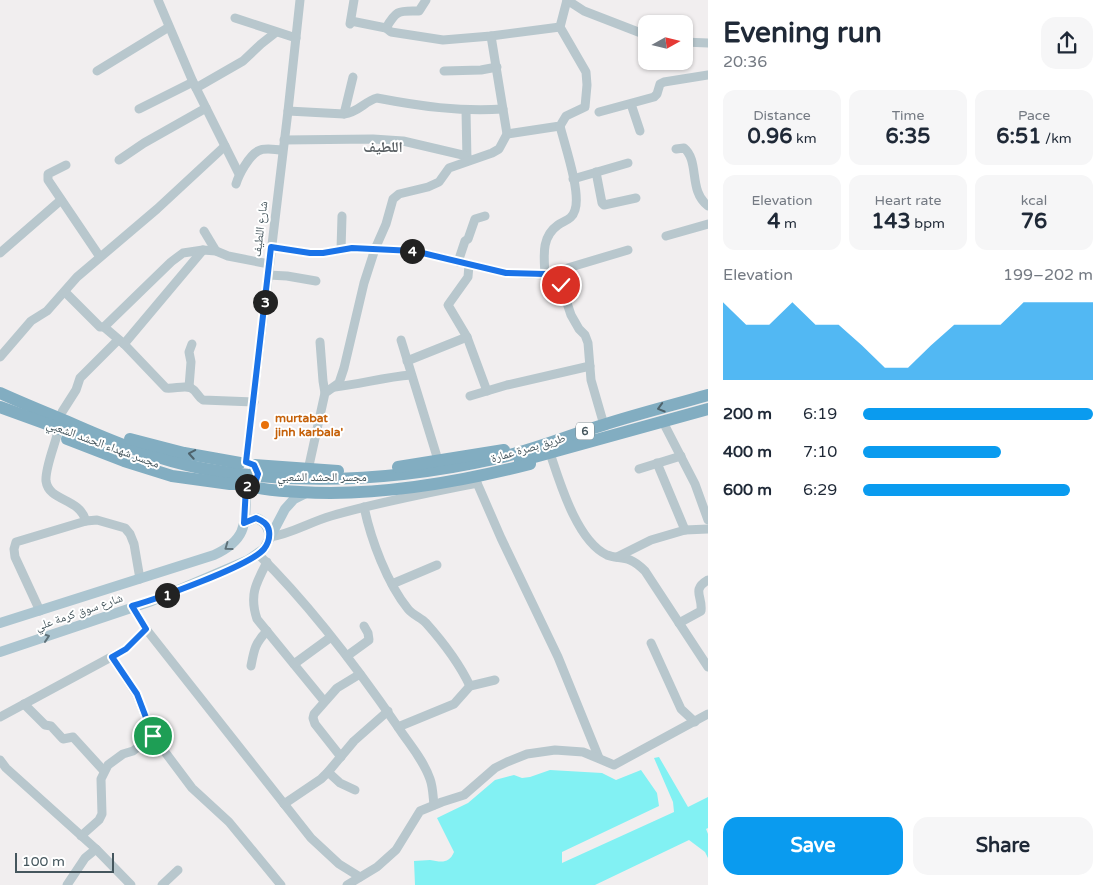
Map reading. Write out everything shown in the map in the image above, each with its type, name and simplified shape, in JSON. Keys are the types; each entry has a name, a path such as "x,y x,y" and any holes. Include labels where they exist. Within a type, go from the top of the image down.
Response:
{"highway":[{"path":"0,386 96,427 144,443 184,453 308,470 356,471 438,460 535,443 549,448"},
{"name":"6","path":"0,393 6,406"},
{"name":"طريق بصرة عمارة","path":"470,474 549,448 604,425 708,395"},
{"path":"6,406 57,435 101,453 172,476 271,490 339,493 372,492 417,487 470,474"},
{"name":"مجسر شهداء الحشد الشعبي","path":"6,406 136,458 182,471 246,483 291,487 361,486 470,474"},
{"name":"طريق بصرة عمارة","path":"549,448 663,422 708,409"},
{"path":"293,492 289,489 286,482 288,474 294,468"}],"main road":[{"path":"247,463 257,469 257,478 245,485 233,475 234,470 247,463"},
{"name":"شارع سوق كرمة علي","path":"0,623 214,555 229,548 240,536 244,523 245,485"},
{"name":"شارع سوق كرمة علي","path":"0,652 152,600 218,574 258,554 264,549 285,509 294,499 306,493"},
{"path":"244,523 256,518 263,520 268,527 270,537"}],"street":[{"path":"158,0 194,84 239,174"},
{"name":"شارع اللطيف","path":"247,463 300,0"},
{"path":"354,0 350,22 386,28 391,32 443,40 560,27"},
{"path":"386,28 395,14 402,10 419,11 426,0"},
{"path":"547,275 544,242 558,225 570,219 575,212 576,204 573,178 560,126 566,116 584,107 587,85 586,72 560,27 567,0 584,11 638,32"},
{"path":"235,18 275,33 296,38"},
{"path":"97,71 169,27"},
{"path":"139,109 243,61 275,33"},
{"path":"325,393 339,383 364,283 394,199 399,194 428,187 439,182 449,168 467,159 492,153 499,149 507,134 491,36"},
{"path":"693,42 708,43"},
{"path":"444,71 481,70 497,67"},
{"path":"599,112 654,97 660,84 664,82 708,75"},
{"path":"344,114 353,77"},
{"path":"288,111 352,113 377,98 427,107 466,110 503,109"},
{"path":"632,104 640,131"},
{"path":"120,160 151,138 206,108"},
{"path":"466,110 467,159"},
{"path":"507,134 560,126"},
{"path":"284,140 373,139 403,141 467,159"},
{"path":"0,357 31,321 47,311 77,277 225,146"},
{"path":"676,149 684,148 690,152 696,188 701,201 708,206"},
{"path":"236,184 239,174 258,151 282,150"},
{"path":"573,178 628,164"},
{"path":"66,165 48,174 48,180 100,257"},
{"path":"596,172 604,205 636,198"},
{"path":"0,253 61,200"},
{"path":"341,250 342,216"},
{"path":"458,262 464,241 468,240 473,224 478,218 485,216"},
{"path":"666,236 708,224"},
{"path":"204,231 216,251"},
{"path":"271,247 310,253 323,253 352,248 414,251 506,273 554,277 561,285 578,329 585,335 588,342 591,380 604,425"},
{"path":"62,412 76,390 80,378 121,342 204,250"},
{"path":"104,327 171,262 183,253 204,250 216,251 228,256 269,264"},
{"path":"547,275 628,250"},
{"path":"469,265 468,277 448,305 467,337 487,391"},
{"path":"268,275 316,281"},
{"path":"65,292 100,327 104,327 121,342 166,388 189,387 203,400 254,402"},
{"path":"407,360 467,337"},
{"path":"401,340 438,460"},
{"path":"308,470 325,393 320,342"},
{"path":"189,387 191,362 189,352 192,344"},
{"path":"470,396 507,385 590,366"},
{"path":"335,387 412,375"},
{"path":"663,422 695,484 708,520"},
{"path":"57,435 46,481 50,490 56,496 79,507 86,521"},
{"path":"549,448 568,505 586,536 597,548 608,555 631,560 645,571 708,667"},
{"path":"639,469 681,456"},
{"path":"657,463 684,530"},
{"path":"270,537 282,535 316,521 470,474 558,657 599,758"},
{"path":"364,507 368,525 392,584 409,610 425,622 450,653 470,686"},
{"path":"40,611 15,557 16,542 86,521 97,520 125,528 134,544 140,579"},
{"path":"617,557 651,540 684,530 708,529"},
{"path":"258,554 283,578 347,656 388,711 421,759 430,780 434,806"},
{"path":"267,562 255,585 252,606 257,619 324,701"},
{"path":"392,584 436,565"},
{"path":"679,623 701,612 700,585 708,580"},
{"path":"132,606 146,629 312,838 339,864 360,877"},
{"path":"347,656 369,640 368,632 364,626"},
{"path":"0,717 126,649 146,629"},
{"path":"251,666 258,640 267,631"},
{"path":"294,664 331,637"},
{"path":"651,644 681,709 695,722"},
{"path":"112,657 137,694 153,736 192,788 229,822 281,885"},
{"path":"342,757 315,724 313,718 324,701 337,688 360,674"},
{"path":"398,727 454,704 470,686 495,680"},
{"path":"24,704 45,725 51,726 63,739 73,737 104,771"},
{"path":"284,804 328,772 354,741 388,711"},
{"path":"348,885 377,867 396,850 420,811 464,795 495,768 526,754 555,750 583,752 614,765 708,714"},
{"path":"81,836 99,820 102,814 101,779 108,765 123,754 133,751 153,736"},
{"path":"0,760 6,768 96,849 131,885"},
{"path":"328,772 340,783 355,790"},
{"path":"67,885 85,858 96,849"},
{"path":"162,885 178,870"}],"water":[{"path":"659,757 688,807 708,797 708,828 706,829 708,834 708,858 705,852 689,840 595,885 415,885 414,861 444,861 450,859 454,852 437,818 468,803 495,780 514,775 522,778 530,777 550,770 602,773 616,780 641,770 657,793 659,806 562,852 562,863 674,812 673,802 654,758"}],"place":[{"name":"murtabat jinh karbala'","path":"265,425"}],"district":[{"name":"اللطيف","path":"383,147"}],"route":[{"path":"153,736 137,694 112,657 126,649 146,629 132,606 232,568 258,554 264,549 270,537 268,527 263,520 249,519 244,523 246,487 255,483 258,474 254,465 246,462 271,247 310,253 323,253 352,248 414,251 506,273 545,274 554,277 561,285"}]}
